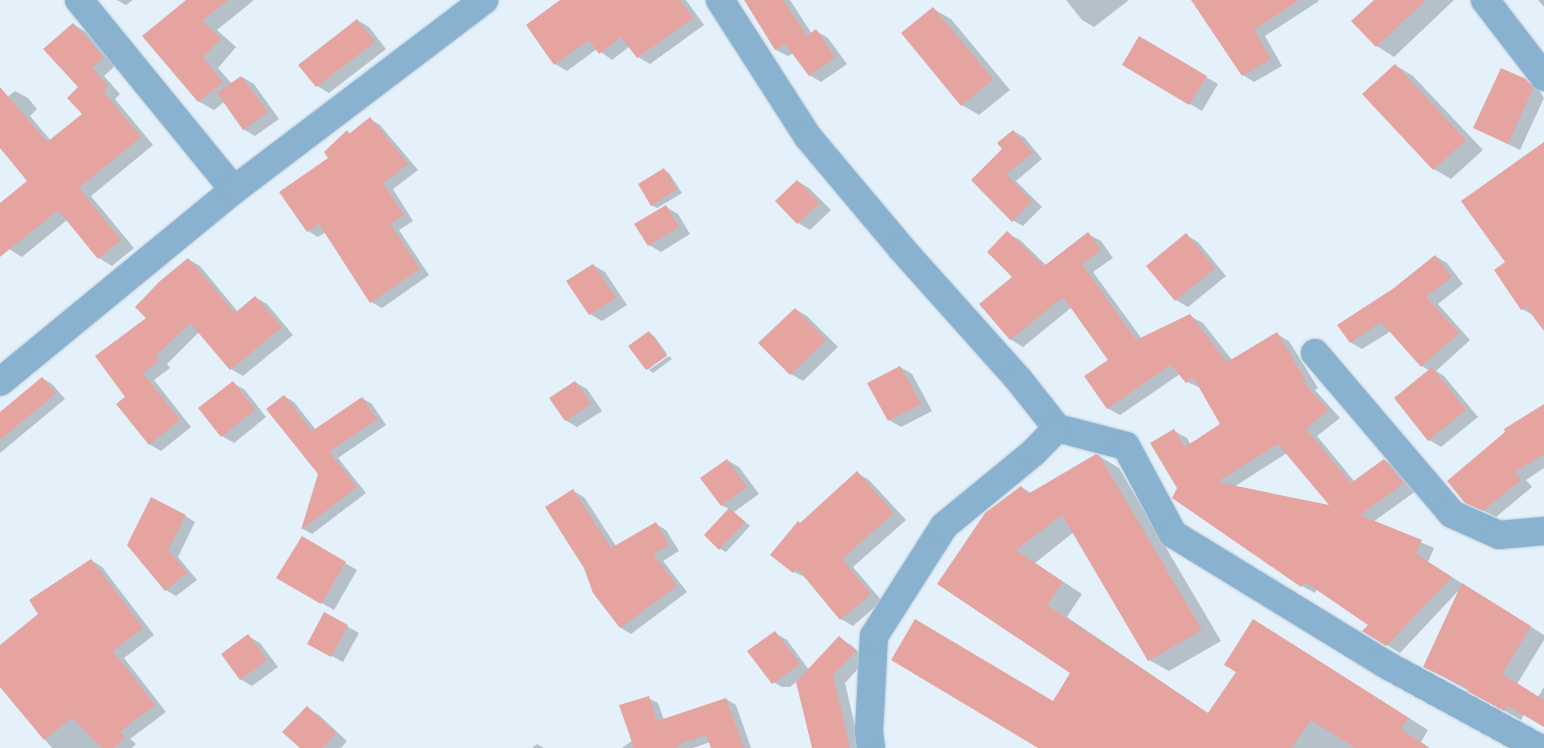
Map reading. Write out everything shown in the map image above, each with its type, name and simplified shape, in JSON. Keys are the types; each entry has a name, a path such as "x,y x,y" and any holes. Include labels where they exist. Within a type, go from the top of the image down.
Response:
{"street":[{"path":"79,0 234,190"},
{"path":"0,382 234,190 484,0"},
{"path":"720,0 808,137 901,248 1019,380 1057,428 1126,446 1173,534 1385,664 1539,748"},
{"path":"1485,0 1544,77"},
{"path":"1315,353 1452,514 1499,535 1544,531"},
{"path":"871,748 874,636 944,526 1034,452 1057,428"}],"building":[{"path":"186,0 228,0 202,21 221,38 203,58 223,82 198,102 142,36"},
{"path":"560,0 680,0 693,18 637,58 621,37 599,54 589,40 554,65 526,25"},
{"path":"744,0 783,0 807,36 816,29 835,57 809,76 785,44 775,50"},
{"path":"1191,0 1299,0 1254,30 1271,59 1242,76"},
{"path":"1374,0 1426,0 1376,47 1351,21"},
{"path":"933,7 993,79 961,106 901,33"},
{"path":"357,19 375,42 316,87 298,65"},
{"path":"73,23 104,57 92,68 108,86 103,91 141,137 79,188 121,240 98,259 58,210 0,257 0,203 27,181 0,148 0,87 47,142 82,114 67,98 78,87 43,49"},
{"path":"1139,36 1207,76 1189,105 1122,65"},
{"path":"1395,64 1466,140 1433,170 1362,94"},
{"path":"1501,68 1526,79 1533,88 1508,144 1473,128"},
{"path":"241,76 268,112 243,130 217,93"},
{"path":"370,117 408,164 383,183 404,215 390,224 420,269 370,303 319,224 307,232 279,192 328,158 324,152 347,130 349,134"},
{"path":"1013,130 1033,153 1006,174 1032,201 1012,222 971,180 1002,149 997,143"},
{"path":"1544,142 1544,331 1526,307 1521,310 1494,270 1505,262 1461,201"},
{"path":"664,168 677,189 651,206 638,184"},
{"path":"797,180 820,203 797,224 775,201"},
{"path":"666,205 679,227 648,246 634,224"},
{"path":"1007,231 1044,266 1088,232 1101,250 1082,264 1136,340 1190,314 1227,362 1277,332 1306,381 1303,382 1328,410 1306,429 1351,483 1384,459 1404,483 1360,515 1422,540 1416,554 1452,577 1386,646 1362,631 1368,625 1305,582 1301,587 1172,498 1177,488 1150,443 1174,429 1185,447 1220,424 1193,377 1186,383 1171,365 1107,409 1084,376 1108,360 1063,297 1010,340 979,304 1012,277 987,252","holes":["1278,444 1329,505 1217,482"]},
{"path":"1186,233 1215,268 1175,301 1146,266"},
{"path":"1435,255 1452,277 1426,297 1459,333 1421,367 1381,322 1350,343 1337,325 1394,288"},
{"path":"188,258 235,313 255,296 282,327 230,370 190,323 156,356 159,361 143,373 180,420 149,445 116,404 125,397 95,356 146,318 135,307 160,281"},
{"path":"593,264 616,298 589,315 566,281"},
{"path":"795,308 826,340 790,375 758,343"},
{"path":"649,331 667,356 646,370 628,346"},
{"path":"900,366 921,404 888,421 867,383"},
{"path":"1432,367 1466,410 1428,441 1394,398"},
{"path":"42,377 56,393 0,440 0,412"},
{"path":"233,381 255,410 221,437 198,408"},
{"path":"575,381 591,404 565,421 549,398"},
{"path":"284,395 312,431 362,397 377,419 329,452 357,487 301,530 318,474 266,409"},
{"path":"1544,404 1544,454 1515,472 1521,480 1483,511 1465,503 1447,481 1505,432 1504,429"},
{"path":"1096,454 1099,455 1202,630 1148,661 1062,515 1016,550 1063,582 1047,605 1208,713 1236,672 1224,665 1253,619 1409,718 1401,729 1429,748 1355,748 1311,720 1291,748 1038,748 891,660 915,619 1053,701 1070,673 937,584 985,513 1021,486 1028,494"},
{"path":"727,459 747,487 721,506 700,478"},
{"path":"857,471 894,513 842,559 871,594 840,620 797,568 793,573 770,555 798,521 800,523"},
{"path":"573,489 611,548 656,522 669,545 653,554 677,586 620,628 593,593 584,568 545,507"},
{"path":"151,497 186,515 168,550 187,573 165,591 127,545"},
{"path":"729,508 745,522 719,550 704,535"},
{"path":"302,536 346,562 321,604 276,578"},
{"path":"91,559 143,628 113,651 155,705 120,732 125,737 114,748 102,748 72,718 44,740 0,687 0,645 38,614 29,600"},
{"path":"1462,583 1531,626 1502,674 1544,700 1544,727 1508,706 1504,711 1467,691 1469,689 1423,667"},
{"path":"324,612 348,625 331,657 307,644"},
{"path":"775,631 800,664 772,684 747,651"},
{"path":"248,634 267,660 240,680 221,654"},
{"path":"839,636 856,651 833,675 850,748 812,748 796,682"},
{"path":"649,696 657,721 726,698 744,748 711,748 706,735 682,743 676,748 634,748 619,705"},
{"path":"307,706 336,733 322,748 300,748 282,732"}]}
